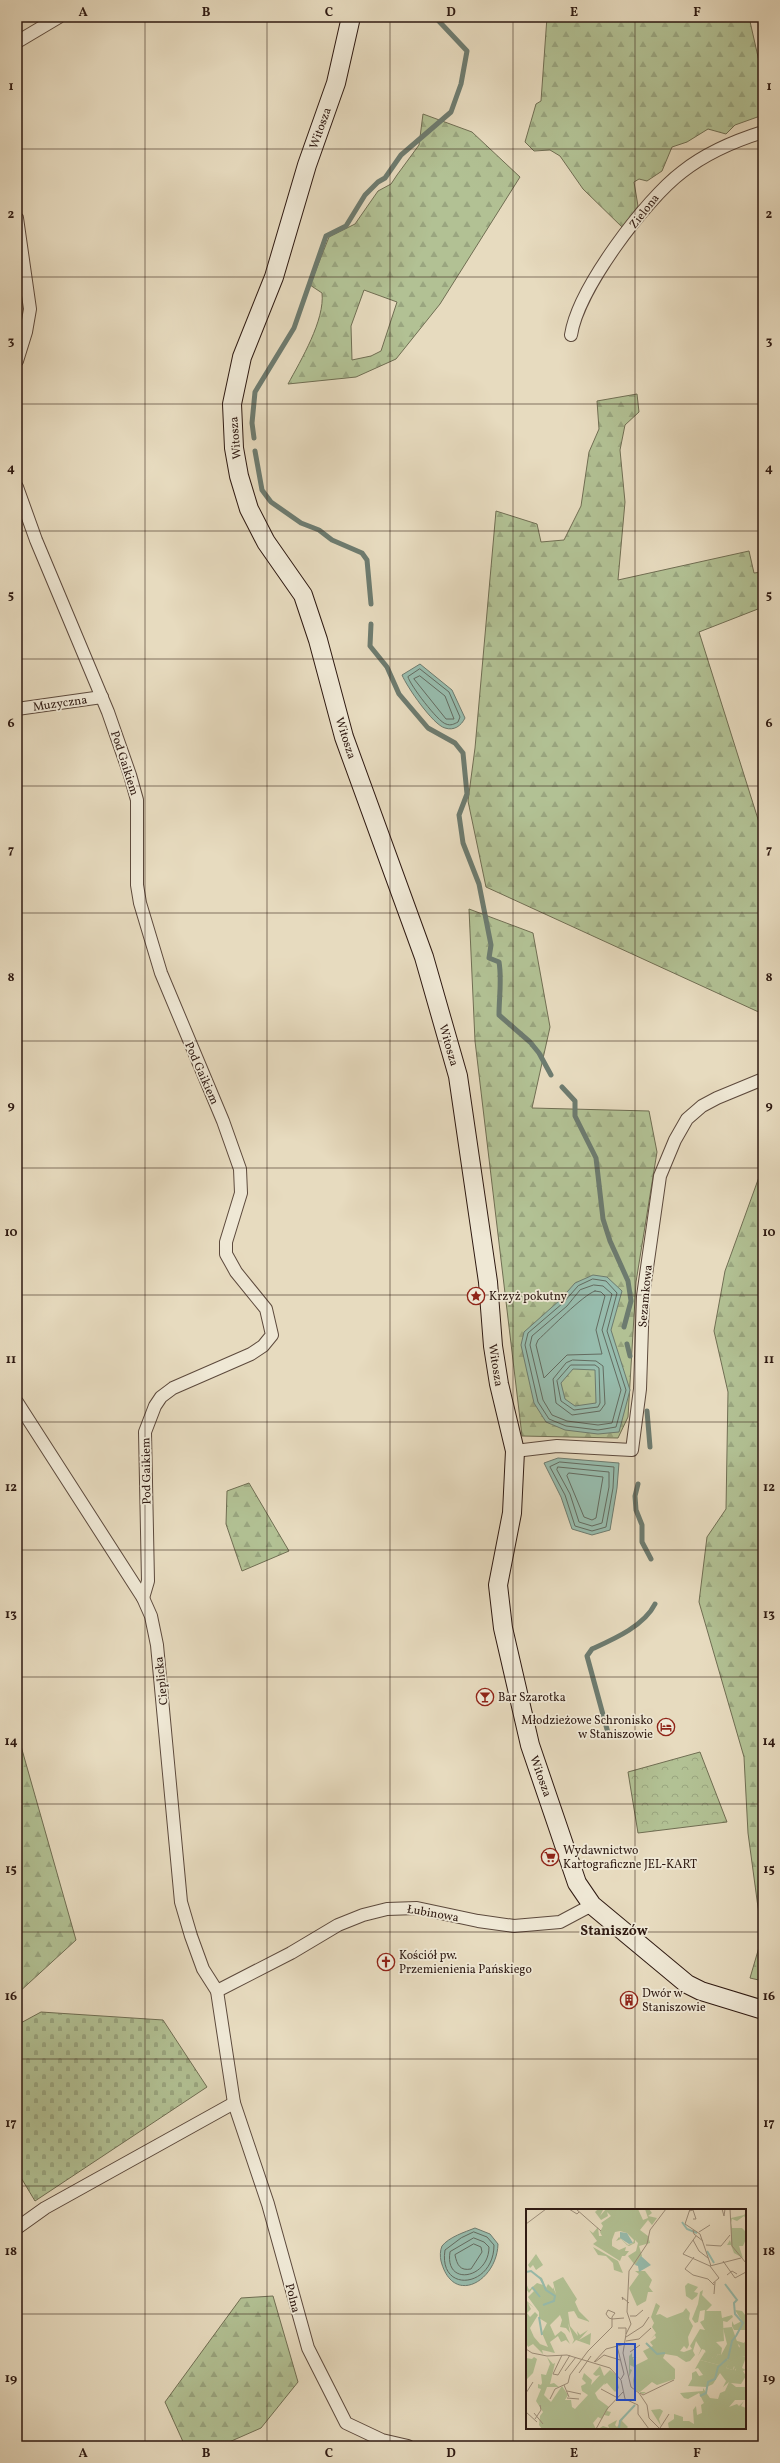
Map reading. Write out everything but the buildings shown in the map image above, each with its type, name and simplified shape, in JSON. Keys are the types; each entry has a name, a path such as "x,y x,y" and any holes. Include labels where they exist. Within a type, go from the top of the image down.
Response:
{"street":[{"path":"17,42 59,17"},
{"name":"Witosza","path":"351,17 336,83 307,165 274,277 242,357 232,404 234,448 238,476 249,509 266,542 302,595 305,603 318,640 344,737 424,956 456,1068 488,1282 493,1346 499,1384 515,1451 516,1478 512,1513 498,1585 503,1628 535,1762 558,1822 577,1884 592,1905 687,1984 702,1991 763,2010"},
{"name":"Zielona","path":"570,335 573,318 601,266 658,192 683,171 703,157 733,142 763,132"},
{"path":"17,218 30,309 26,332 17,361"},
{"name":"Pod Gaikiem","path":"17,487 36,540 102,697 130,775 137,800 137,885 153,949 176,1012 223,1121 240,1169 241,1192 226,1242 226,1254 236,1272 266,1309 272,1335 263,1346 252,1354 173,1388 161,1397 154,1406 145,1432 148,1581 143,1598"},
{"name":"Muzyczna","path":"17,709 102,697"},
{"name":"Sezamkowa","path":"515,1451 557,1446 632,1450 640,1389 643,1296 660,1176 674,1140 687,1119 702,1106 717,1098 763,1079"},
{"name":"Cieplicka","path":"17,1402 143,1598 151,1616 157,1644 181,1902 190,1936 203,1970 217,1991"},
{"name":"Łubinowa","path":"217,1991 291,1953 338,1925 363,1915 387,1909 417,1908 478,1921 514,1926 560,1922 592,1905"},
{"name":"Polna","path":"217,1991 234,2103 268,2204 308,2348 346,2423 382,2440 408,2446"},
{"path":"17,2228 45,2208 234,2103"}],"green space":[{"path":"547,17 749,17 761,70 763,71 763,115 735,125 726,134 708,129 687,142 672,147 662,171 647,181 639,179 634,182 638,206 623,228 583,189 560,156 550,150 534,151 525,142 536,104 541,101"},
{"path":"423,114 472,132 520,177 440,304 396,359 356,377 288,384 311,340 320,315 322,293 310,285 329,237 355,224 378,191 391,184 419,145","holes":["364,290 397,302 381,351 371,356 352,360 351,326"]},
{"path":"637,394 639,412 625,425 620,450 625,502 618,580 749,551 754,573 763,572 763,607 699,632 763,835 763,1014 486,887 468,801 475,748 496,511 537,524 541,542 564,540 581,506 589,452 599,429 597,401"},
{"path":"469,909 533,933 550,1027 532,1108 649,1111 657,1152 636,1282 628,1417 618,1438 522,1436 475,1041"},
{"path":"763,1166 763,1981 750,1978 762,1937 748,1833 744,1757 699,1602 707,1537 726,1509 728,1392 714,1331 725,1271"},
{"path":"249,1483 289,1551 242,1571 226,1524 227,1491"},
{"path":"17,1732 76,1940 17,1994"},
{"path":"700,1752 727,1822 638,1833 628,1772"},
{"path":"41,2012 163,2020 207,2087 35,2201 17,2171 17,2025"},
{"path":"273,2296 298,2382 261,2428 220,2446 185,2446 165,2402 241,2298"}],"water":[{"path":"420,664 452,690 465,718 457,727 448,729 434,720 421,705 405,681 402,675"},
{"path":"593,1275 607,1277 622,1291 611,1330 630,1390 619,1432 598,1434 565,1430 546,1422 534,1403 521,1345 524,1332 560,1300 575,1283","holes":["573,1369 595,1370 596,1403 575,1406 565,1399 561,1383"]},
{"path":"558,1458 619,1463 617,1488 610,1530 592,1535 572,1529 561,1497 544,1463"},
{"path":"475,2228 490,2234 498,2244 496,2257 490,2269 483,2278 474,2284 464,2286 455,2283 447,2275 441,2261 441,2249 445,2243 457,2235"}],"waterway":[{"path":"254,438 252,423 255,392 294,328 326,236 346,226 365,195 378,182 385,178 401,155 451,112 461,84 467,51 435,17"},
{"path":"255,451 262,490 271,502 301,523 319,530 332,540 362,553 367,560 371,604"},
{"path":"371,624 370,646 387,667 399,694 428,728 455,743 463,753 467,794 459,815 463,843 479,884 491,945 489,958 499,962 499,1015 530,1042 539,1053 551,1075"},
{"path":"562,1087 575,1101 575,1116 596,1158 603,1219 610,1241 628,1281 631,1301 624,1327"},
{"path":"627,1344 630,1356"},
{"path":"647,1411 650,1447"},
{"path":"638,1484 635,1496 636,1510 642,1525 642,1542 651,1559"},
{"path":"608,1733 587,1656 592,1649 628,1631 644,1619 655,1604"}],"place":[{"name":"Krzyż pokutny","path":"476,1296"},
{"name":"Bar Szarotka","path":"485,1697"},
{"name":"Młodzieżowe Schronisko w Staniszowie","path":"666,1727"},
{"name":"Wydawnictwo Kartograficzne JEL-KART","path":"550,1857"},
{"name":"Kościół pw. Przemienienia Pańskiego","path":"386,1962"},
{"name":"Dwór w Staniszowie","path":"629,2000"}],"district":[{"name":"Staniszów","path":"614,1930"}]}
